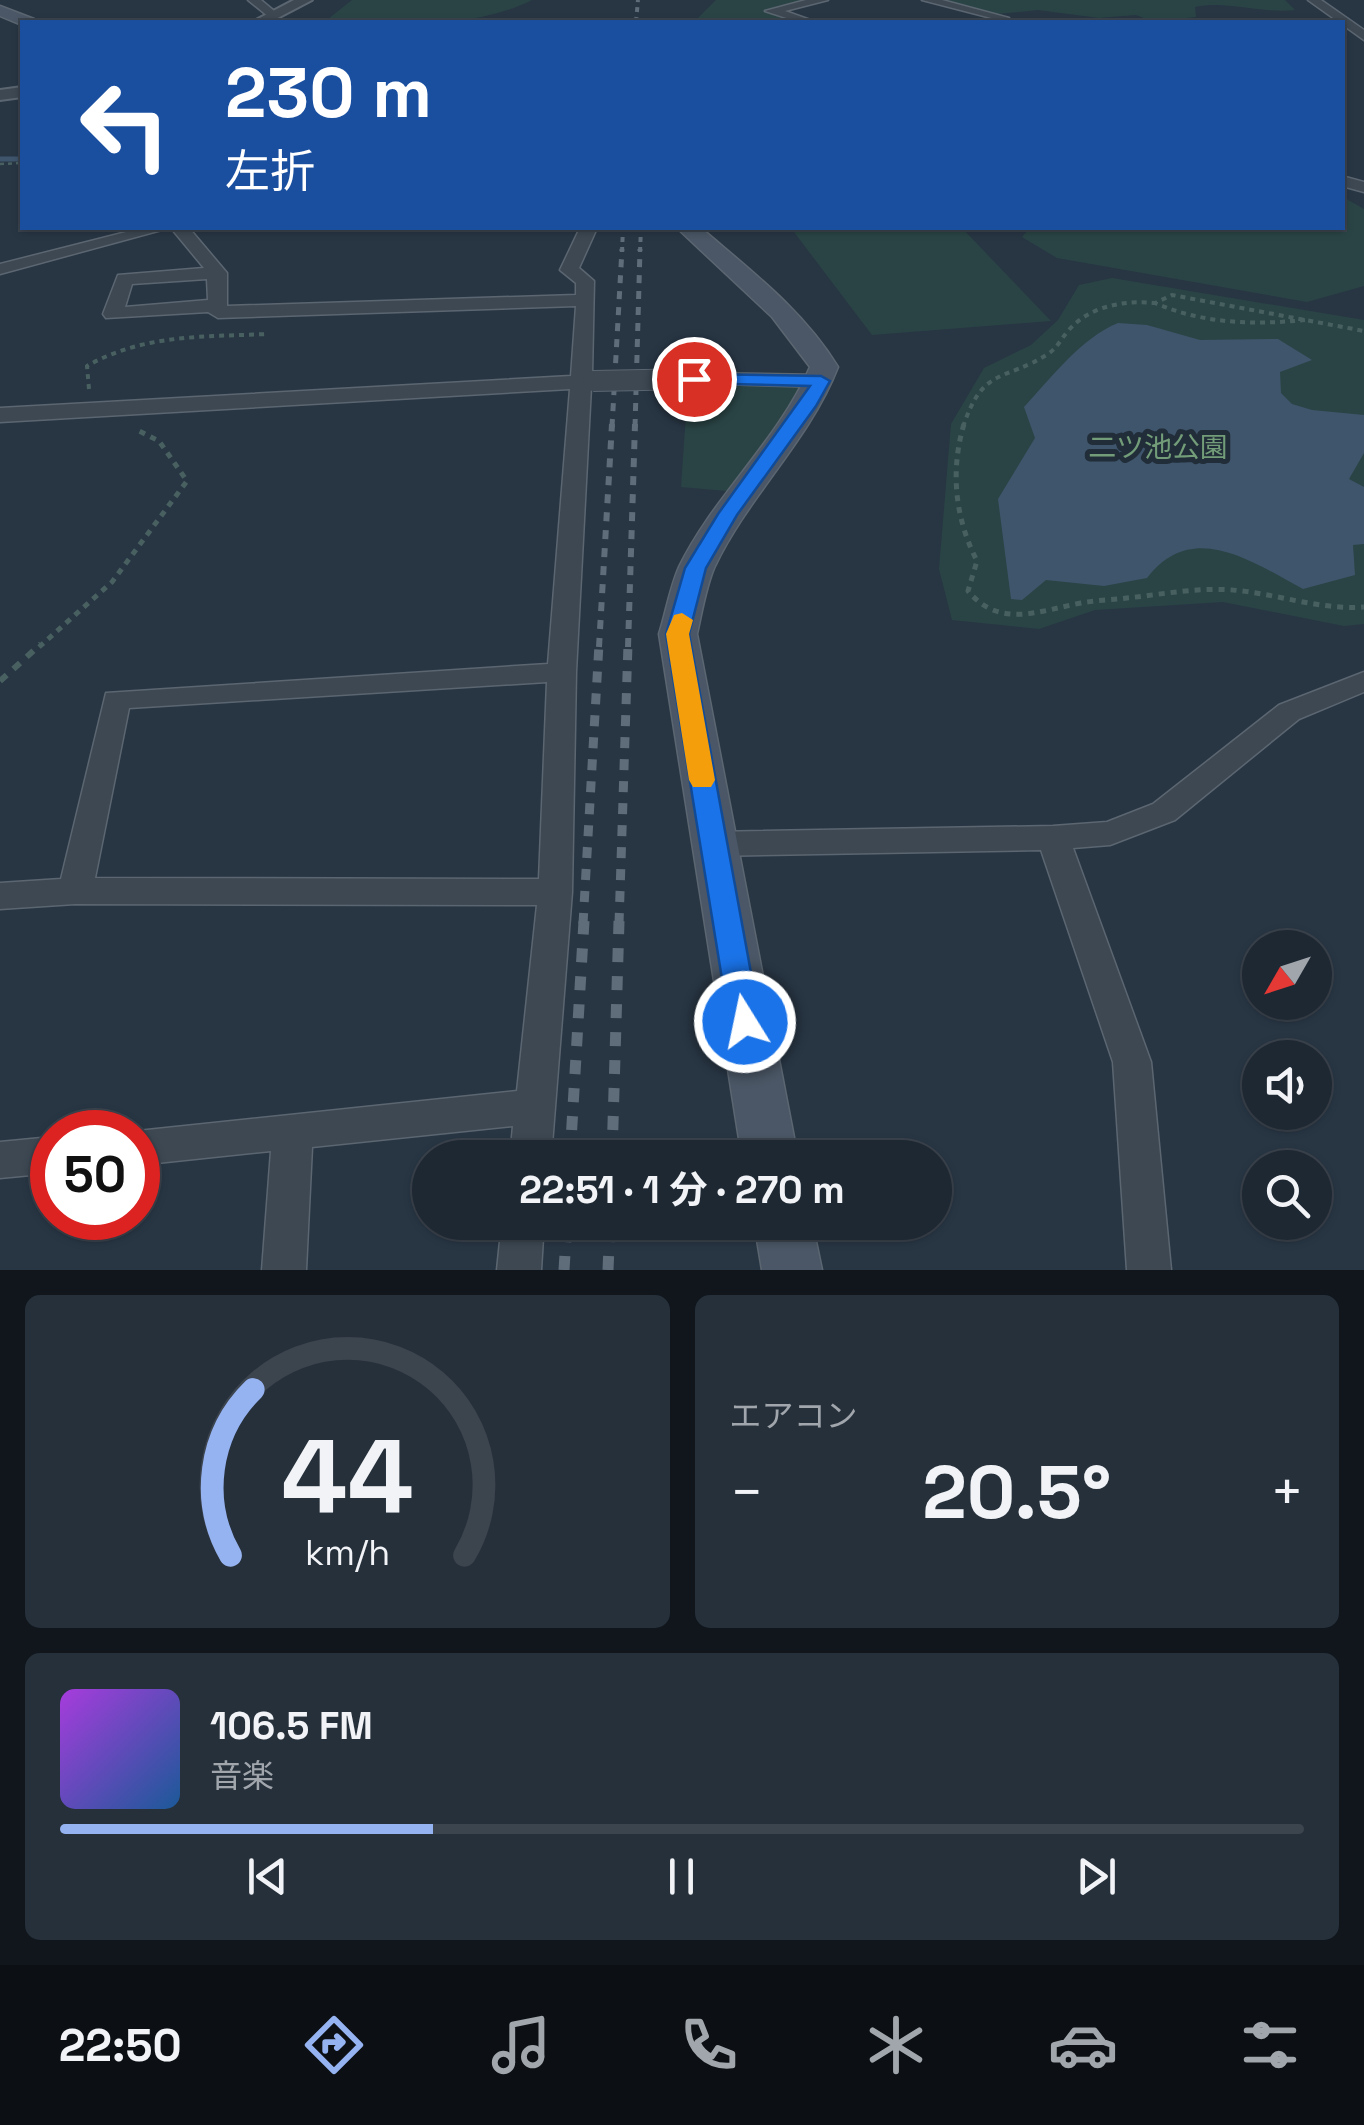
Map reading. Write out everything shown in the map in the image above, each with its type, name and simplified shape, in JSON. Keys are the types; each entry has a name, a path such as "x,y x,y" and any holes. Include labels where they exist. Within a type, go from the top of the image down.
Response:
{"main road":[{"path":"0,10 23,20"},
{"path":"690,230 817,352 824,367 808,406 728,514 696,568 678,634 767,1140"},
{"path":"786,1240 792,1270"}],"street":[{"path":"254,0 266,19 305,0"},
{"path":"803,20 772,11 822,0"},
{"path":"928,0 1003,18"},
{"path":"1314,0 1342,20"},
{"path":"0,270 152,230"},
{"path":"182,230 208,254 218,274 218,312 586,300"},
{"path":"532,1140 555,892 562,672 588,381 584,281 569,270 587,230"},
{"path":"218,274 124,279 113,314 218,304"},
{"path":"0,416 588,381 821,381"},
{"path":"75,891 116,700 562,672"},
{"path":"712,844 1053,838 1110,833 1164,812 1289,712 1364,681"},
{"path":"1053,838 1132,1062 1150,1270"},
{"path":"0,896 75,891 555,892"},
{"path":"160,1145 535,1106"},
{"path":"284,1270 293,1133"},
{"path":"0,1160 30,1157"},
{"path":"519,1270 522,1240"}],"path":[{"path":"1155,304 1172,295 1364,331"},
{"path":"1305,320 1274,324 1182,317 1155,304 1135,300 1115,304 1072,326 1057,348 1037,362 991,380 971,404 956,465 962,530 977,561 968,591 977,605 995,614 1019,616 1088,602 1240,591 1295,604 1364,606"},
{"path":"0,681 112,582 187,480 159,441 95,410"}],"green space":[{"path":"352,0 532,0 465,20 328,19"},
{"path":"716,0 818,0 770,12 798,20 696,20"},
{"path":"938,0 1285,0 1295,10 1207,5 1195,7 1196,17 1171,20 1149,20 1136,15 1099,18 1038,10 997,14"},
{"path":"1345,198 1364,209 1364,286 1307,302 1057,258 1022,237 1028,230 1345,230"},
{"path":"793,230 964,230 1051,321 872,335"},
{"name":"二ツ池公園","path":"1112,278 1364,320 1364,624 1344,626 1223,602 1095,610 1039,629 952,620 939,569 951,424 984,368 1031,345 1058,320 1079,285"},
{"path":"813,385 738,492 681,487 688,386"}],"water":[{"path":"1118,323 1147,325 1200,340 1278,339 1312,360 1280,372 1281,393 1292,404 1364,415 1364,453 1349,479 1364,487 1364,544 1353,545 1355,575 1303,589 1243,558 1202,548 1164,560 1147,578 1104,586 1046,580 1022,600 1011,599 998,499 1035,438 1024,407 1079,349"}],"waterway":[{"path":"0,159 20,159"}],"railway":[{"path":"636,20 638,0"},
{"path":"622,252 623,230"},
{"path":"640,252 641,230"},
{"path":"612,427 622,249"},
{"path":"635,427 640,249"},
{"path":"599,647 612,424"},
{"path":"628,647 635,424"},
{"path":"583,924 599,644"},
{"path":"619,924 628,644"},
{"path":"571,1140 584,921"},
{"path":"613,1140 619,921"},
{"path":"564,1270 566,1240"},
{"path":"608,1270 609,1240"}],"slow traffic":[{"path":"682,620 678,634 702,780"}],"route":[{"path":"694,379 821,381 808,406 728,514 696,568 678,634 745,1022"}]}
